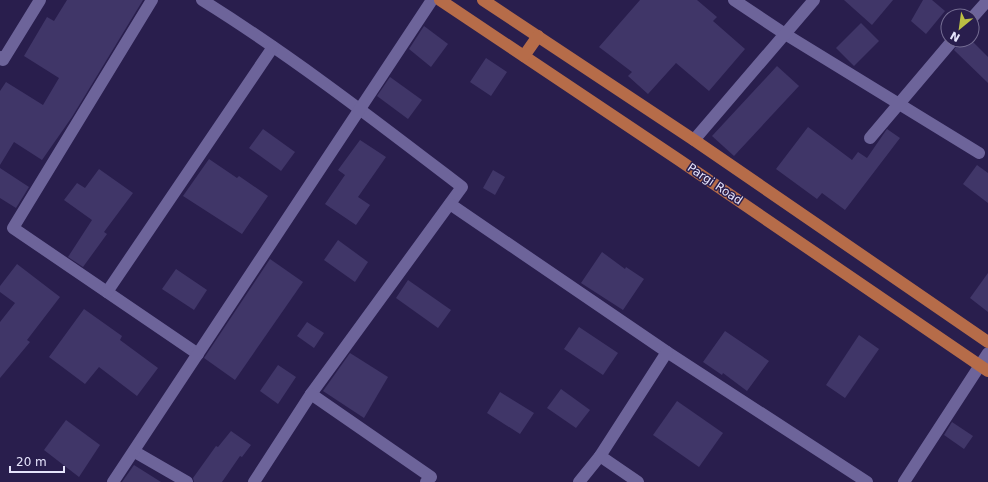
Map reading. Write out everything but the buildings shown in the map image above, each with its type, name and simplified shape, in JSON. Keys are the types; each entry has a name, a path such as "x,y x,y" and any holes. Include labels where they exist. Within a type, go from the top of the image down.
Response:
{"main road":[{"name":"Pargi Road","path":"440,0 679,160 984,368"},
{"name":"Pargi Road","path":"484,0 694,140 988,342"},
{"path":"524,56 538,36"}],"street":[{"path":"1,61 40,0"},
{"path":"152,0 12,228 198,354"},
{"path":"202,0 241,24 273,47 462,187 311,394 254,482"},
{"path":"113,482 432,0"},
{"path":"734,0 785,34 979,153"},
{"path":"694,140 814,0"},
{"path":"980,9 988,0"},
{"path":"107,292 273,47"},
{"path":"870,138 946,48"},
{"path":"450,204 667,352 867,482"},
{"path":"579,482 600,456 667,352"},
{"path":"904,482 984,368 988,353"},
{"path":"311,394 432,480"},
{"path":"134,452 187,482"},
{"path":"600,456 638,482"}]}
